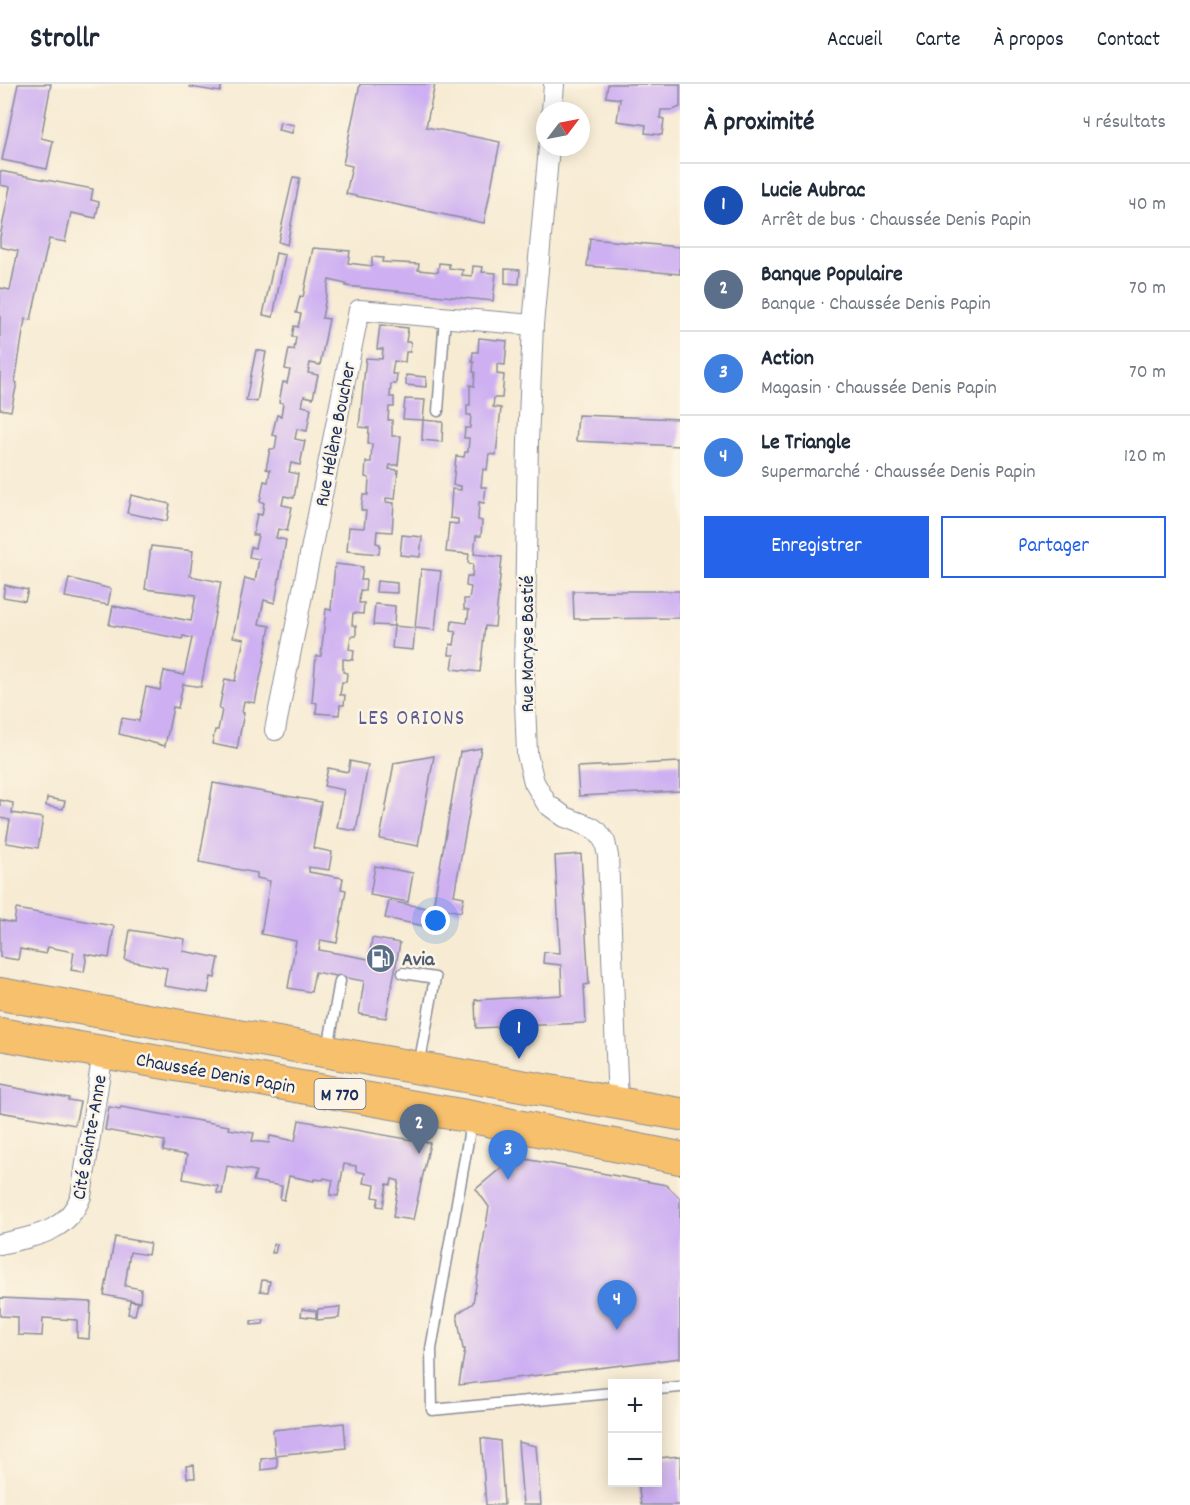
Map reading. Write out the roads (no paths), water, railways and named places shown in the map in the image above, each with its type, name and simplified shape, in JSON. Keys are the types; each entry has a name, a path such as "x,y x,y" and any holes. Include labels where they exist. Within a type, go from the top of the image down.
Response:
{"main road":[{"name":"Chaussée Denis Papin","path":"0,994 419,1066 680,1114"},
{"name":"Chaussée Denis Papin","path":"0,1034 472,1117 680,1158"}],"street":[{"path":"553,102 554,84"},
{"name":"Rue Maryse Bastié","path":"548,156 533,325 528,441 524,666 526,754 534,782 547,804 565,817 591,827 605,842 608,856 618,1103"},
{"name":"Rue Hélène Boucher","path":"275,730 359,310 533,325"},
{"name":"Cité Sainte-Anne","path":"0,1244 47,1232 69,1218 76,1208 81,1196 103,1052"}],"lane":[{"path":"438,411 445,317"},
{"path":"403,973 435,978 419,1066"},
{"path":"327,1052 340,981"},
{"path":"472,1117 431,1349 432,1410 608,1393"},
{"path":"662,1389 680,1387"}],"place":[{"name":"Avia","path":"381,958"},
{"name":"Lucie Aubrac","path":"519,1059"},
{"name":"Banque Populaire","path":"419,1154"},
{"name":"Action","path":"508,1180"},
{"name":"Le Triangle","path":"617,1330"}],"district":[{"name":"LES ORIONS","path":"412,717"}]}
